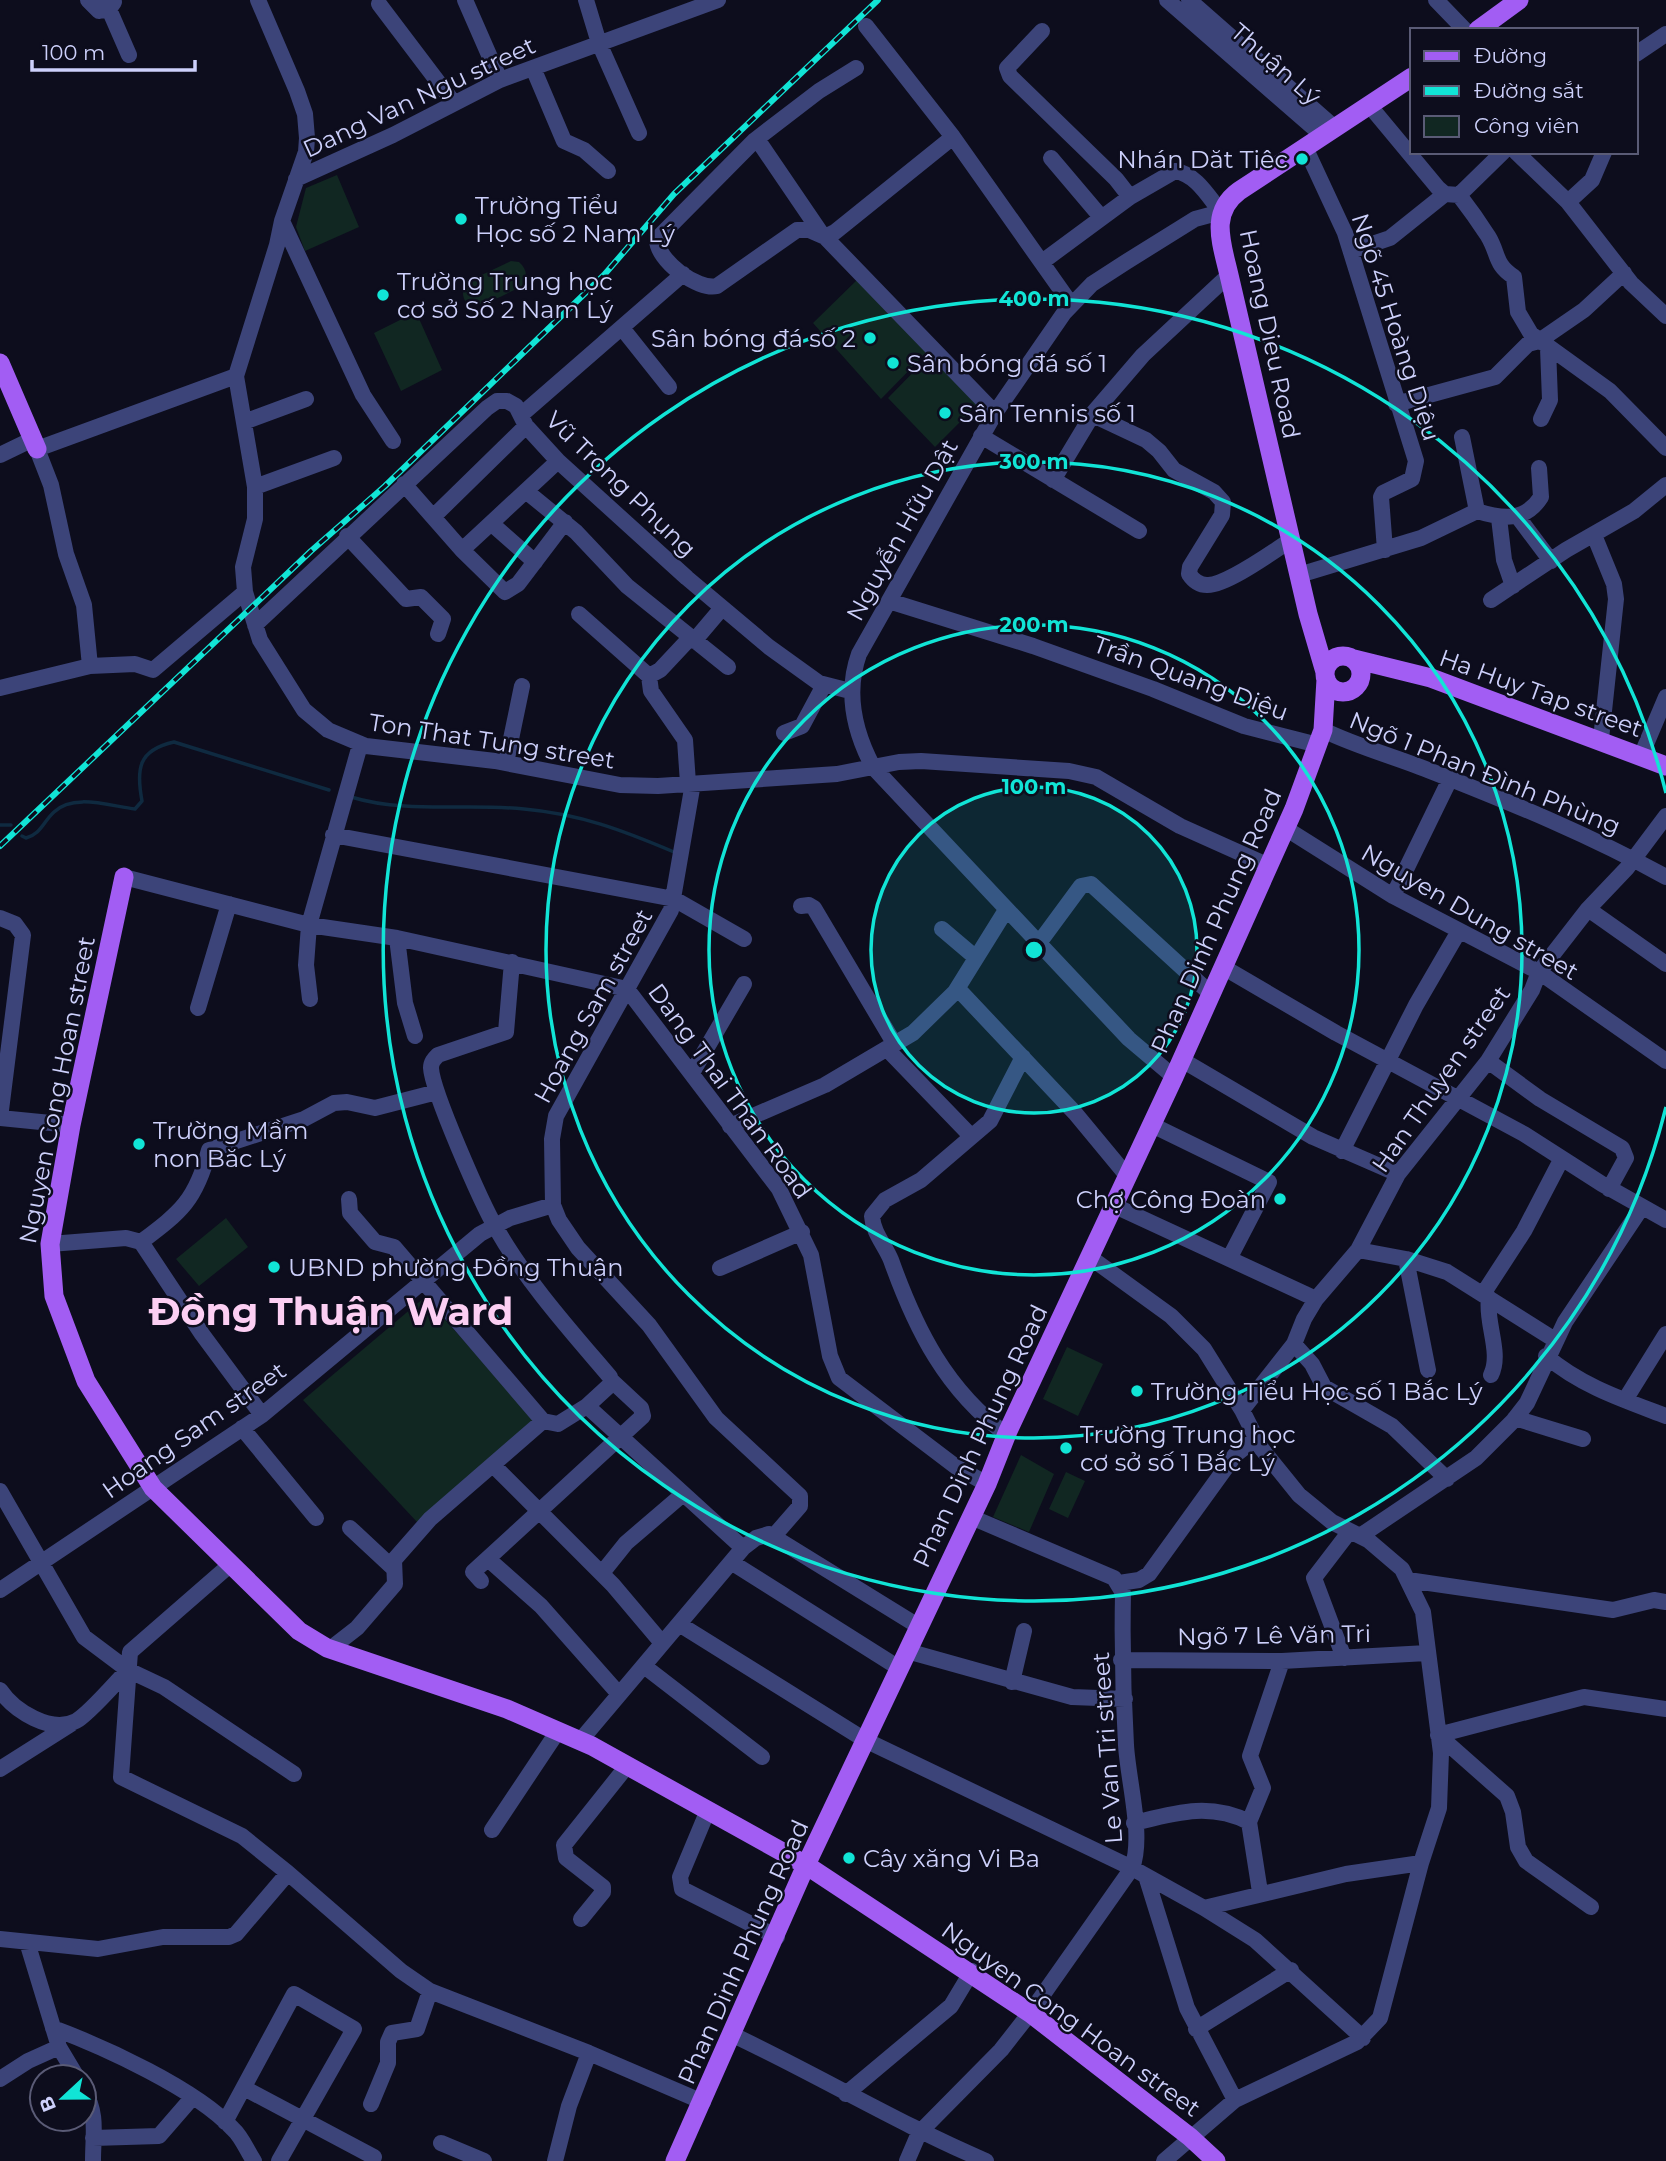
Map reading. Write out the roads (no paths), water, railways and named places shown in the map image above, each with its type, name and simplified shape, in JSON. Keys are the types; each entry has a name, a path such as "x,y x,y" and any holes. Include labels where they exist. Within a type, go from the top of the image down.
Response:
{"main road":[{"path":"1481,28 1519,0"},
{"name":"Hoang Dieu Road","path":"1325,675 1308,614 1229,275 1222,243 1221,212 1228,199 1410,78"},
{"path":"0,363 35,444"},
{"name":"Hoang Dieu Road","path":"1308,614 1326,639 1349,657"},
{"path":"1353,689 1362,674 1349,657 1331,660 1325,675 1337,691 1353,689 1399,673"},
{"name":"Ha Huy Tap street","path":"1349,657 1399,673 1431,678 1601,739 1666,766"},
{"name":"Phan Dinh Phung Road","path":"1320,737 1325,675"},
{"name":"Phan Dinh Phung Road","path":"676,2161 806,1866 987,1484 1007,1435 1178,1068 1285,828 1320,737 1353,689"},
{"name":"Nguyen Cong Hoan street","path":"124,877 71,1125 50,1244 54,1296 86,1381 153,1488 299,1631 330,1649 508,1709 580,1741 806,1866 972,1971 1190,2137 1216,2161"}],"street":[{"path":"88,0 99,12 110,3 129,55"},
{"name":"Ton That Tung street","path":"258,0 305,114 306,152 282,220 277,246 236,376 255,487 255,519 243,567 245,592 255,625 272,663 304,710 328,730 360,745 382,750 506,763 620,785 837,774 921,761 1086,774 1096,777 1193,832 1267,864"},
{"path":"465,0 500,80"},
{"path":"586,0 599,43 639,133"},
{"name":"Dang Van Ngu street","path":"296,179 393,135 500,80 718,0"},
{"name":"Thuận Lý","path":"1167,0 1329,132"},
{"name":"Thuận Lý","path":"1189,0 1329,132"},
{"path":"1436,0 1463,28"},
{"path":"379,5 454,103"},
{"path":"866,26 953,136 1071,304"},
{"path":"1042,31 1007,68 1010,76 1116,179 1130,197"},
{"path":"1638,53 1666,34"},
{"path":"533,68 564,141 584,150 608,171"},
{"path":"856,68 820,91 757,139 657,239 660,251 683,274 705,286 717,286 797,230 823,235 835,232 953,136"},
{"path":"1369,105 1410,149"},
{"path":"757,139 823,235 906,325 995,413"},
{"name":"Ngõ 45 Hoàng Diệu","path":"1306,147 1351,251 1396,404 1416,461 1412,479 1383,493 1381,497 1385,550"},
{"path":"1414,154 1490,239 1496,261 1514,277 1518,312 1531,334 1610,391 1666,448"},
{"path":"1351,251 1390,238 1452,195 1501,154"},
{"path":"1518,154 1568,202 1647,301 1666,316"},
{"path":"1568,202 1592,180 1603,154"},
{"path":"1051,158 1101,218"},
{"path":"1042,262 1130,197 1175,170 1192,178 1221,212"},
{"name":"Nguyễn Hữu Dật","path":"873,767 860,743 850,691 859,654 995,413 1071,304 1092,284 1195,219 1221,212"},
{"path":"282,220 363,395 393,441"},
{"path":"1396,404 1495,377 1528,344 1544,345 1624,273"},
{"path":"434,516 523,420 683,274"},
{"path":"1053,480 1089,421 1143,355 1229,275"},
{"path":"622,328 669,387"},
{"path":"1541,419 1550,400 1544,345"},
{"path":"0,455 236,376"},
{"path":"244,422 306,398"},
{"name":"Vũ Trọng Phụng","path":"255,625 347,536 497,401 508,401 516,406 523,420 558,461 722,608 769,647 824,685 850,691"},
{"path":"1089,421 1146,440 1183,477 1214,492 1223,502 1223,508 1190,566 1189,574 1198,583 1210,586 1291,540"},
{"path":"981,436 1139,531"},
{"path":"1462,437 1477,511"},
{"path":"35,444 51,485 66,554 84,606 90,666"},
{"path":"255,487 334,458"},
{"path":"462,550 558,461"},
{"path":"1299,575 1421,538 1477,511 1499,518 1518,517 1541,497 1538,468"},
{"path":"404,484 462,550 505,592 518,584 565,522"},
{"path":"1491,600 1634,511 1666,485"},
{"path":"527,492 565,522 627,586 728,667"},
{"path":"1518,517 1551,561"},
{"path":"1499,518 1504,560 1513,586"},
{"path":"492,524 535,562"},
{"path":"1594,535 1614,584 1616,599 1601,739"},
{"path":"347,536 405,599 421,597 443,619 438,634"},
{"path":"0,688 90,666 135,664 153,670 245,592"},
{"name":"Trần Quang Diệu","path":"888,601 1034,646 1153,689 1244,726 1320,737"},
{"path":"579,614 649,676 660,670 722,608"},
{"name":"Hoang Sam street","path":"0,1590 262,1415 480,1234 510,1218 553,1205 552,1139 556,1116 664,927 674,899 691,783 685,740 651,691 649,676"},
{"path":"784,733 802,726 824,685"},
{"path":"506,763 522,686"},
{"path":"1642,756 1666,697"},
{"name":"Ngõ 1 Phan Đình Phùng","path":"1320,737 1355,746 1450,779 1518,806 1634,859 1666,877"},
{"path":"310,999 306,965 309,925 360,745"},
{"path":"873,767 1129,1039 1178,1068 1342,1151 1398,1174"},
{"path":"1394,896 1450,779"},
{"name":"Han Thuyen street","path":"1242,1410 1294,1344 1316,1299 1358,1250 1398,1174 1460,1100 1488,1061 1532,990 1539,972 1588,909 1634,859 1666,816"},
{"name":"Nguyen Dung street","path":"1285,828 1394,896 1539,972 1666,1061"},
{"path":"333,835 674,899 744,939"},
{"name":"Dang Thai Than Road","path":"124,877 309,925 397,938 627,989 779,1189 802,1233 813,1267 830,1356 839,1378 955,1466 987,1484"},
{"path":"1039,943 1081,886 1091,884 1210,993"},
{"path":"198,1008 229,904"},
{"path":"801,905 814,908 890,1046 971,1136"},
{"path":"1588,909 1666,964"},
{"path":"730,1126 825,1085 913,1033 955,992 1006,910"},
{"path":"0,918 15,923 23,935 0,1118 71,1125"},
{"path":"942,929 975,957"},
{"path":"1342,1151 1387,1061 1459,932"},
{"path":"397,938 405,1003 415,1036"},
{"path":"481,1581 473,1572 621,1440 644,1414 612,1381 516,1259 495,1226 437,1092 431,1067 433,1059 506,1032 512,962"},
{"path":"1223,967 1387,1061 1524,1134 1561,1160 1666,1220"},
{"path":"692,1073 744,984"},
{"path":"955,992 959,990 1023,1057 1128,1177"},
{"path":"1007,1435 973,1409 939,1366 902,1295 889,1256 874,1228 872,1216 889,1197 929,1173 990,1121 1023,1057"},
{"path":"1488,1061 1540,1098 1622,1149 1626,1158 1609,1189"},
{"path":"141,1242 173,1217 190,1199 201,1181 209,1150 303,1119 334,1103 347,1102 375,1108 437,1092"},
{"path":"1152,1125 1269,1182 1230,1257"},
{"path":"1491,1375 1495,1364 1486,1296 1561,1160"},
{"path":"349,1199 353,1217 375,1242 394,1247 543,1421 558,1424 587,1406 612,1381"},
{"path":"553,1205 578,1248 649,1325 716,1418 800,1496 800,1506 773,1538"},
{"path":"1115,1206 1316,1299"},
{"path":"1344,1658 1314,1578 1355,1534 1447,1479 1492,1444 1515,1418 1527,1403 1555,1340 1642,1207"},
{"path":"720,1268 802,1233"},
{"path":"50,1244 126,1238 141,1242 202,1334 262,1415"},
{"path":"1358,1250 1406,1259 1447,1272 1555,1340"},
{"path":"1091,1258 1171,1316 1204,1349 1242,1410 1271,1464 1298,1495 1332,1522 1355,1534 1402,1569 1423,1612 1428,1635 1427,1653 1438,1735 1441,1775 1439,1808 1421,1863 1387,2000 1380,2018 1363,2038 1236,2100 1164,2161"},
{"path":"1406,1259 1428,1370"},
{"path":"1625,1400 1666,1334"},
{"path":"1294,1344 1312,1364 1324,1387 1392,1426 1447,1479"},
{"path":"1546,1356 1566,1373 1666,1416"},
{"path":"587,1406 621,1440 743,1548"},
{"path":"1515,1418 1583,1438"},
{"path":"330,1649 356,1628 395,1584 394,1560 430,1519 543,1421"},
{"path":"242,1428 316,1518"},
{"path":"971,1517 1091,1567 1119,1583 1139,1580 1149,1574 1235,1455 1256,1438"},
{"path":"493,1465 602,1573 663,1643"},
{"path":"0,1491 84,1637 128,1670 174,1693 294,1774"},
{"path":"602,1573 626,1543 682,1495"},
{"path":"351,1528 393,1568"},
{"path":"580,1741 743,1548 761,1535 769,1534 918,1626"},
{"path":"488,1559 541,1605 618,1693"},
{"path":"731,1562 903,1660 1072,1697 1125,1699"},
{"path":"231,1564 133,1648 128,1656 121,1777 242,1836 401,1971 430,1991 589,2053 703,2102"},
{"path":"1408,1580 1613,1610 1654,1600 1666,1602"},
{"name":"Le Van Tri street","path":"907,2161 919,2133 1001,2050 1139,1872 1121,1660 1124,1593 1119,1583"},
{"path":"679,1624 865,1740 1139,1872 1204,1908 1248,1935 1291,1970 1363,2038"},
{"path":"1012,1682 1024,1631"},
{"name":"Ngõ 7 Lê Văn Tri","path":"1121,1660 1282,1661 1427,1653"},
{"path":"1260,1892 1248,1822 1263,1788 1250,1756 1282,1661"},
{"path":"644,1666 762,1756"},
{"path":"0,1769 76,1721 128,1670"},
{"path":"1438,1735 1584,1697 1666,1709"},
{"path":"2,1699 30,1717 50,1724 76,1721"},
{"path":"492,1830 558,1731"},
{"path":"1438,1735 1507,1796 1513,1812 1518,1847 1526,1861 1591,1907"},
{"path":"580,1919 603,1892 603,1888 566,1858 563,1849 627,1766"},
{"path":"1134,1823 1194,1809 1225,1812 1248,1822"},
{"path":"708,1810 680,1877 682,1889 777,1937"},
{"path":"1204,1908 1260,1892 1421,1863"},
{"path":"1139,1872 1196,2029 1236,2100"},
{"path":"0,1939 98,1949 163,1937 229,1937 236,1934 288,1873"},
{"path":"27,1942 59,2047 68,2063"},
{"path":"1196,2029 1291,1970"},
{"path":"846,2094 951,2006 972,1971"},
{"path":"371,2104 388,2063 388,2042 392,2033 417,2029 430,1991"},
{"path":"225,2122 294,1994 354,2029 279,2161"},
{"path":"53,2028 192,2098 234,2129 254,2161"},
{"path":"733,2035 919,2133 986,2161"},
{"path":"0,2079 28,2061 59,2047"},
{"path":"555,2161 569,2106 589,2053"},
{"path":"244,2088 374,2157"},
{"path":"93,2138 159,2136 192,2098"},
{"path":"93,2161 95,2133"},
{"path":"440,2143 484,2161"}],"waterway":[{"path":"22,836 26,838 35,834 54,812 71,803 92,802 135,809 142,801 139,779 142,762 153,750 174,742 329,790"},
{"path":"351,797 415,807 502,807 544,811 600,824 674,852"},
{"path":"0,825 11,825"}],"railway":[{"path":"0,846 311,551 385,486 604,275 674,194 878,0"}],"place":[{"name":"Nhán Dăt Tiêc","path":"1302,159"},
{"name":"Trường Tiểu Học số 2 Nam Lý","path":"461,219"},
{"name":"Trường Trung học cơ sở Số 2 Nam Lý","path":"383,295"},
{"name":"Sân bóng đá số 2","path":"870,338"},
{"name":"Sân bóng đá số 1","path":"893,363"},
{"name":"Sân Tennis số 1","path":"945,413"},
{"name":"Trường Mầm non Băc Lý","path":"139,1144"},
{"name":"Chợ Công Đoàn","path":"1280,1199"},
{"name":"UBND phường Đồng Thuận","path":"274,1267"},
{"name":"Trường Tiểu Học số 1 Bắc Lý","path":"1137,1391"},
{"name":"Trường Trung học cơ sở số 1 Bắc Lý","path":"1066,1448"},
{"name":"Cây xăng Vi Ba","path":"849,1858"}],"district":[{"name":"Đồng Thuận Ward","path":"331,1311"}]}
